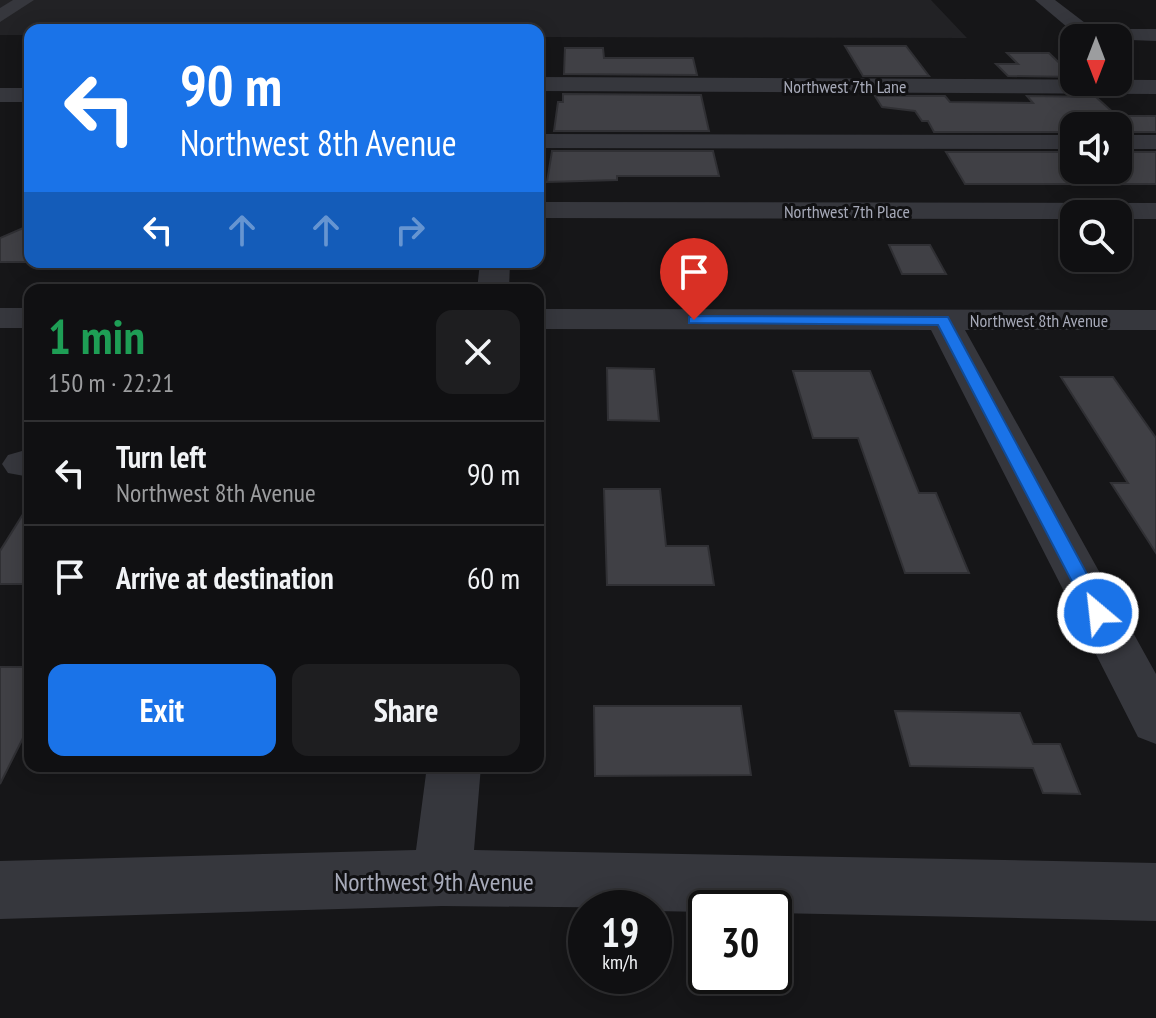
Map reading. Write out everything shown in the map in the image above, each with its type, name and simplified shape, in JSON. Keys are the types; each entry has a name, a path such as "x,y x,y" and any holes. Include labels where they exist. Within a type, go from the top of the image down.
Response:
{"street":[{"path":"0,16 25,0"},
{"path":"1044,0 1075,24"},
{"path":"1132,35 1156,35"},
{"path":"1132,70 1155,87"},
{"name":"Northwest 7th Lane","path":"544,84 1155,87"},
{"path":"0,95 24,95"},
{"path":"544,141 1060,142"},
{"path":"1132,142 1156,142"},
{"name":"Northwest 7th Place","path":"544,210 1156,211"},
{"path":"0,318 24,318"},
{"name":"Northwest 8th Avenue","path":"544,319 1156,320"},
{"path":"943,320 1156,722"},
{"path":"442,878 453,772"},
{"name":"Northwest 9th Avenue","path":"0,890 442,878 1156,892"}],"shaded area":[{"path":"0,0 931,0 967,38 544,37 544,24 24,24 24,35 0,35"}],"building":[{"path":"845,46 906,46 929,76 863,76"},
{"path":"565,48 603,48 604,58 693,58 697,75 564,74"},
{"path":"1007,53 1049,53 1060,64 1060,77 1008,76 996,64 1018,64"},
{"path":"563,94 701,95 709,131 554,131 558,102 563,102"},
{"path":"875,96 945,96 950,102 1033,103 1027,96 1096,97 1113,112 1060,112 1060,132 934,132 928,121 922,121 915,111 882,107"},
{"path":"1132,116 1156,116 1156,132 1132,132"},
{"path":"552,151 713,151 719,176 617,176 617,180 547,182"},
{"path":"946,152 1060,152 1060,184 965,184"},
{"path":"1132,152 1156,152 1156,184 1132,184"},
{"path":"24,228 24,262 0,262 0,238"},
{"path":"889,245 930,245 946,274 902,274"},
{"path":"607,368 654,369 659,421 608,420"},
{"path":"793,371 870,371 919,493 936,493 969,573 905,573 858,438 813,438"},
{"path":"1061,377 1113,377 1156,438 1156,553 1111,483 1128,483"},
{"path":"604,489 660,489 666,546 708,546 714,585 607,585"},
{"path":"24,513 24,584 0,584 0,551"},
{"path":"0,667 24,667 24,736 0,784"},
{"path":"594,706 741,706 751,775 595,776"},
{"path":"895,711 1020,713 1033,744 1060,744 1080,794 1043,793 1033,768 910,766"}],"route":[{"path":"694,320 943,320 1098,613"}]}
